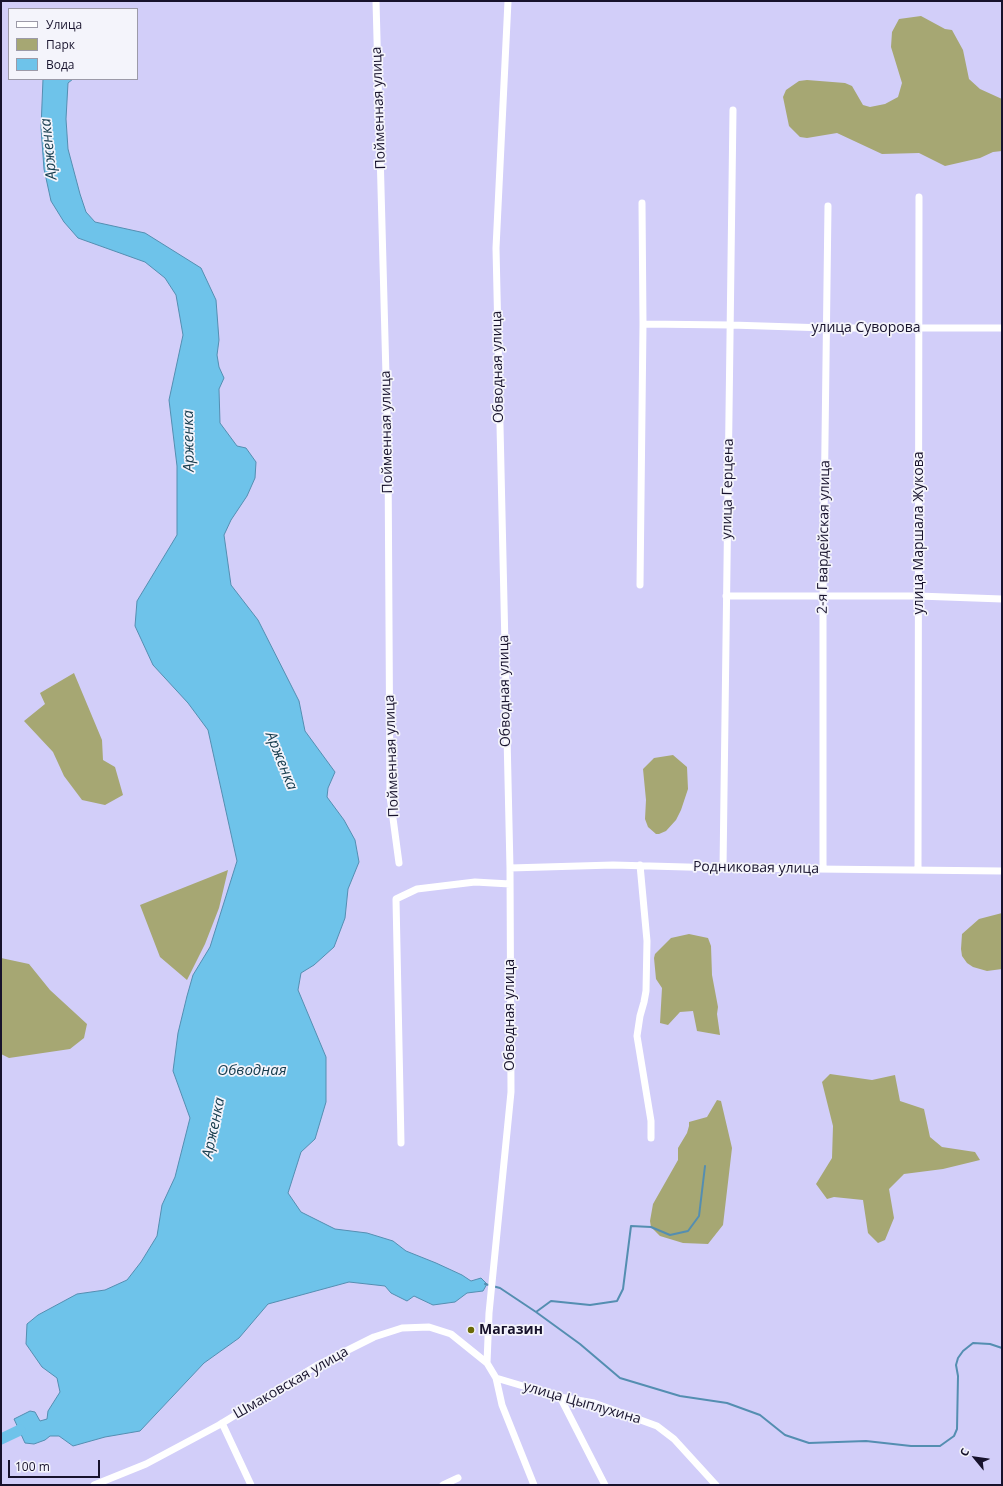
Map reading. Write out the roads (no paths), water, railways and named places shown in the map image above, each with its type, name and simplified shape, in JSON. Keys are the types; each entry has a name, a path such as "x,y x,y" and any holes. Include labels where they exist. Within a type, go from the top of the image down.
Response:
{"street":[{"name":"Пойменная улица","path":"376,1 388,451 390,796 399,863"},
{"name":"Обводная улица","path":"487,1363 489,1313 510,1092 510,868 496,248 508,1"},
{"name":"улица Герцена","path":"723,868 734,110"},
{"name":"улица Маршала Жукова","path":"918,870 919,197"},
{"path":"640,585 643,324 642,203"},
{"name":"2-я Гвардейская улица","path":"823,869 822,596 828,206"},
{"name":"улица Суворова","path":"643,324 826,328 1002,328"},
{"path":"726,596 918,596 1002,599"},
{"name":"Родниковая улица","path":"510,868 640,865 723,868 1002,871"},
{"path":"640,865 647,941 646,991 637,1036 651,1121 651,1138"},
{"path":"401,1143 396,899 417,889 475,882 510,884"},
{"name":"Шмаковская улица","path":"94,1485 146,1464 222,1423 316,1366 374,1337 402,1328 429,1327 451,1334 487,1363"},
{"path":"487,1363 496,1378 502,1404 534,1485"},
{"name":"улица Цыплухина","path":"496,1378 560,1397 594,1403 657,1426 674,1439 716,1485"},
{"path":"560,1397 605,1485"},
{"path":"222,1423 251,1485"},
{"path":"443,1485 458,1478"}],"water":[{"name":"Обводная","path":"43,80 72,80 68,83 66,119 68,149 86,212 95,222 145,233 201,268 216,300 219,340 217,355 219,367 224,378 219,389 220,423 237,446 246,448 256,462 255,478 247,496 231,520 224,535 231,585 258,620 299,701 305,731 335,772 328,788 327,797 344,820 355,840 359,862 348,889 345,918 334,947 314,965 301,973 298,990 326,1057 326,1102 315,1139 301,1152 288,1193 301,1212 335,1229 367,1233 393,1241 406,1251 462,1275 471,1281 481,1278 487,1284 483,1291 467,1293 455,1302 433,1305 414,1296 407,1301 391,1293 385,1286 349,1282 268,1304 239,1338 204,1363 140,1431 105,1437 73,1446 59,1436 50,1436 45,1440 34,1444 25,1443 14,1419 30,1411 35,1412 40,1421 47,1419 48,1411 60,1392 57,1378 42,1367 26,1344 27,1324 38,1315 77,1294 105,1290 127,1280 141,1262 157,1236 162,1205 175,1177 190,1118 173,1071 178,1033 193,975 210,947 237,861 208,730 188,703 153,665 135,626 137,601 177,535 177,466 169,400 183,335 176,295 165,278 145,262 78,238 64,222 51,201 44,169 41,128"}],"waterway":[{"path":"536,1312 551,1301 590,1305 617,1301 623,1289 631,1226 651,1227 670,1235 688,1231 699,1216 705,1166"},
{"path":"485,1284 500,1288 536,1312 580,1344 620,1378 680,1396 727,1403 760,1415 785,1435 809,1443 866,1441 911,1446 940,1446 954,1436 957,1429 958,1376 956,1365 958,1358 963,1351 973,1343 990,1344 1002,1348"},
{"name":"Арженка","path":"1,1439 20,1430"}],"place":[{"name":"Магазин","path":"471,1330"}]}
